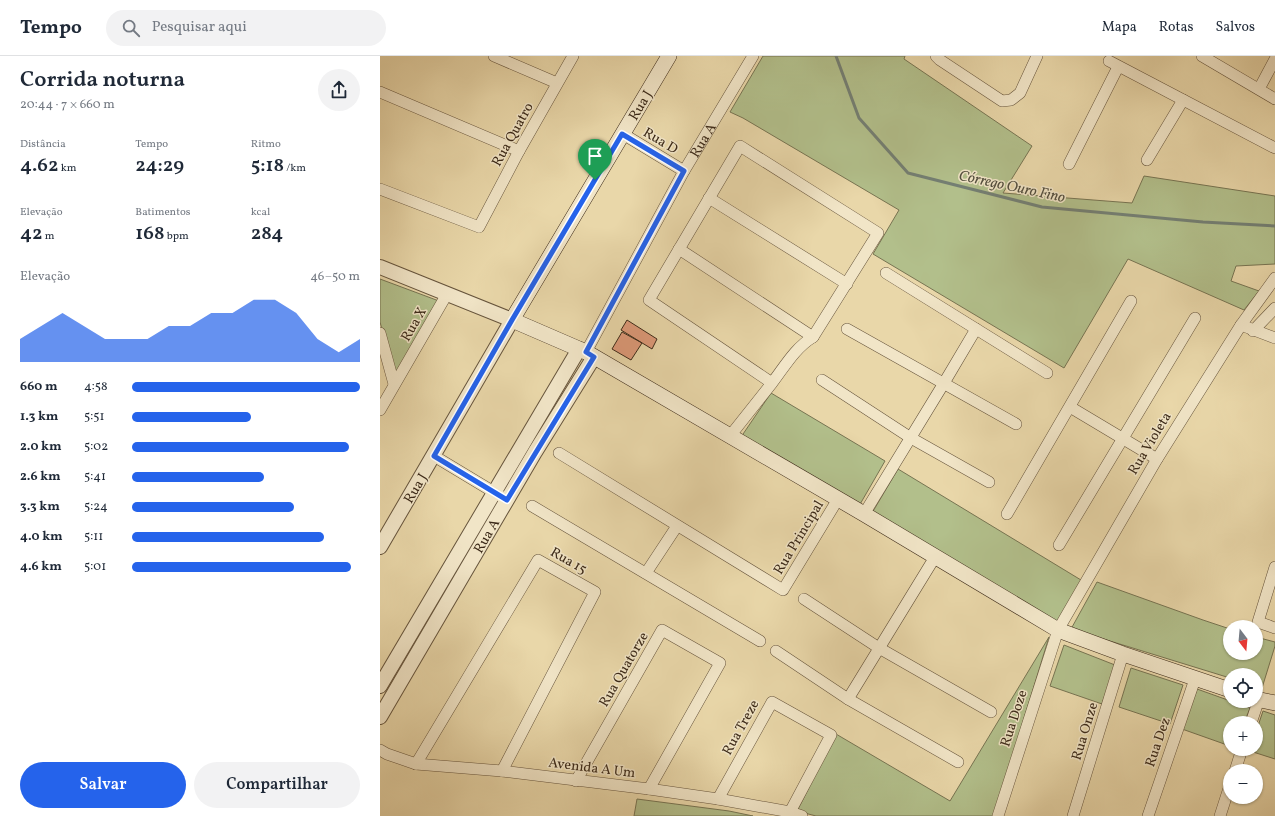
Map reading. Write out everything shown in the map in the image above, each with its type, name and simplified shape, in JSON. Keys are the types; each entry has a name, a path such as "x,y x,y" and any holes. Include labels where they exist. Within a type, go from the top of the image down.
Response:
{"main road":[{"name":"Rua J","path":"512,320 669,56"},
{"path":"512,320 587,353 864,514 1058,630 1123,654 1223,688"},
{"path":"1263,700 1275,703"}],"street":[{"path":"494,56 557,83"},
{"name":"Rua Quatro","path":"380,189 479,227 519,150 573,56"},
{"name":"Rua A","path":"380,717 507,500 684,171 753,56"},
{"path":"936,56 1002,101 1011,100 1020,92 1037,56"},
{"path":"1202,56 1275,99"},
{"path":"1259,90 1275,58"},
{"path":"1069,164 1114,64 1275,148"},
{"path":"380,92 519,150"},
{"path":"1147,160 1183,100"},
{"name":"Rua D","path":"622,134 684,171"},
{"path":"730,436 772,383 794,352 803,343 814,337 878,233 740,146 649,300 772,383"},
{"path":"709,198 847,284"},
{"path":"679,249 814,337"},
{"path":"380,267 512,320"},
{"path":"886,273 1048,373"},
{"name":"Rua Violeta","path":"1058,630 1157,459 1241,325 1275,278"},
{"name":"Rua X","path":"380,410 448,294"},
{"path":"1007,514 1131,301"},
{"path":"1253,331 1275,308"},
{"path":"1059,545 1195,318"},
{"name":"Rua J","path":"380,547 512,320"},
{"path":"1241,325 1253,331 1275,338"},
{"path":"847,329 1016,424"},
{"path":"864,514 976,329"},
{"path":"380,333 394,384"},
{"name":"Rua A","path":"380,686 495,492 587,353"},
{"path":"822,380 911,438 989,482"},
{"path":"1070,407 1157,459"},
{"path":"559,453 677,526 646,573"},
{"path":"434,456 507,500"},
{"name":"Rua Principal","path":"677,526 783,590 838,499"},
{"path":"532,506 760,641"},
{"path":"848,699 935,557"},
{"name":"Rua 15","path":"416,764 538,560 595,592 502,771"},
{"path":"452,565 465,572"},
{"path":"1275,567 1258,622 1275,628"},
{"path":"804,599 879,648 991,712"},
{"name":"Rua Quatorze","path":"576,781 662,630 720,663 649,789"},
{"name":"Rua Doze","path":"998,816 1058,630"},
{"path":"776,651 848,699 958,762"},
{"name":"Rua Onze","path":"1073,816 1123,654"},
{"name":"Rua Dez","path":"1148,816 1195,678"},
{"name":"Rua Treze","path":"718,799 772,702 831,735 790,812"},
{"name":"Avenida A Um","path":"380,750 416,764 502,771 649,789 718,799 790,812 802,816"},
{"path":"1220,816 1224,804"}],"green space":[{"path":"763,56 905,56 904,59 1032,146 1003,193 1132,203 1144,176 1275,196 1275,264 1236,266 1231,281 1259,291 1244,310 1128,259 1064,368 873,254 899,210 743,118 730,112"},
{"path":"380,279 439,301 395,377 380,322"},
{"path":"771,393 885,461 859,506 741,437"},
{"path":"898,469 1081,580 1058,623 872,513"},
{"path":"1097,582 1223,627 1223,660 1263,660 1263,639 1275,642 1275,646 1263,685 1263,668 1223,668 1223,676 1071,629"},
{"path":"1049,637 994,816 816,816 797,811 836,734 950,801"},
{"path":"1064,645 1115,665 1102,704 1050,686"},
{"path":"1131,668 1183,685 1170,724 1119,707"},
{"path":"1197,689 1223,698 1223,708 1250,708 1247,716 1223,716 1223,744 1182,729"},
{"path":"1263,711 1275,715 1275,759 1263,755 1263,716 1261,716"},
{"path":"637,799 729,811 753,816 634,816"}],"building":[{"path":"627,320 657,339 652,349 621,330"},
{"path":"622,332 642,343 631,360 612,349"}],"waterway":[{"name":"Córrego Ouro Fino","path":"836,56 859,118 908,173 1042,207 1203,222 1275,226"}],"route":[{"path":"622,134 684,171 586,352 594,357 507,500 434,456 595,180 622,134"}]}
